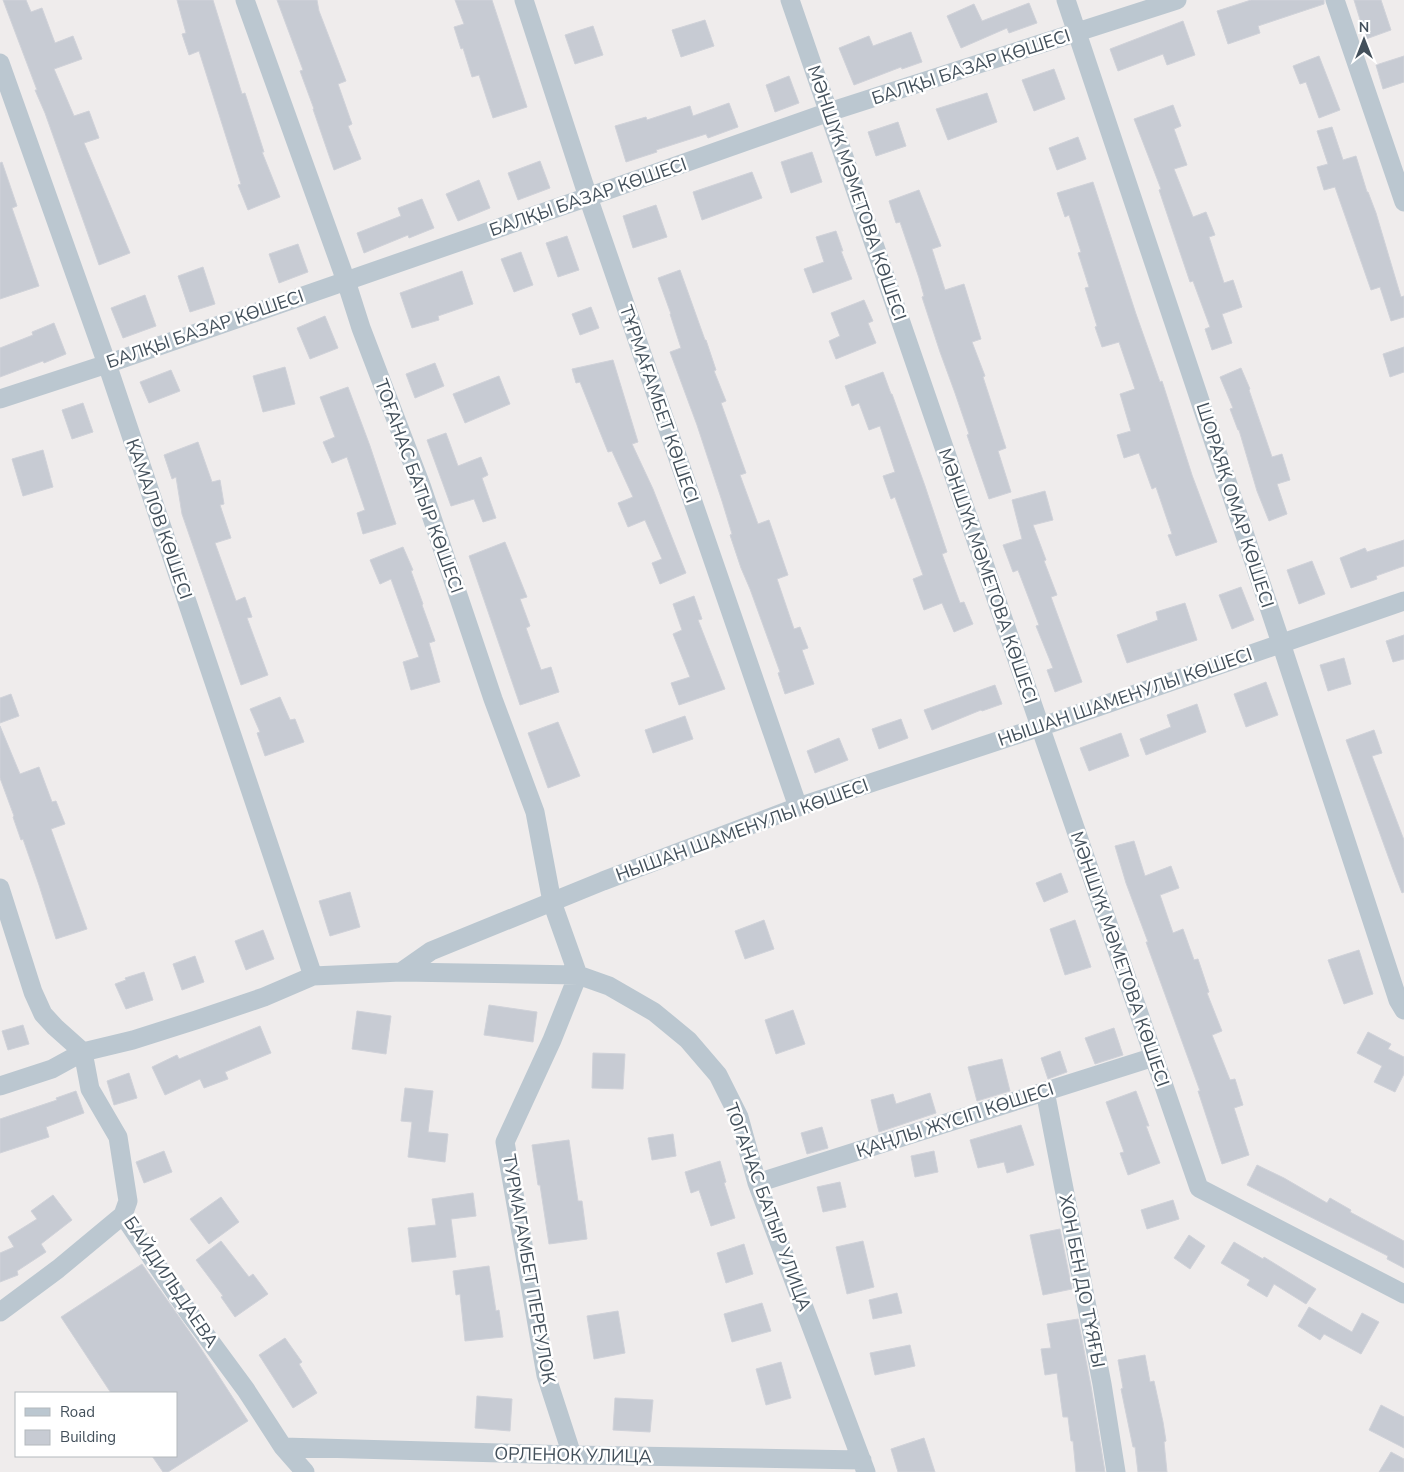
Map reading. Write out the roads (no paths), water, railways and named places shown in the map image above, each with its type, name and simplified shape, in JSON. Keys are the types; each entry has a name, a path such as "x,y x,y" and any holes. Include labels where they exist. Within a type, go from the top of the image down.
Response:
{"street":[{"name":"ТОҒАНАС БАТЫР КӨШЕСІ","path":"245,0 346,281 361,328 422,488 493,699 535,812 552,902 578,975"},
{"name":"ТҰРМАҒАМБЕТ КӨШЕСІ","path":"524,0 588,197 798,807"},
{"name":"МӘНШҮК МӘМЕТОВА КӨШЕСІ","path":"790,0 1199,1188 1404,1294"},
{"name":"ШОРАЯҚ ОМАР КӨШЕСІ","path":"1066,0 1398,1000 1404,1010"},
{"name":"БАЛҚЫ БАЗАР КӨШЕСІ","path":"0,399 107,364 829,112 1177,0"},
{"path":"1335,0 1404,202"},
{"name":"КАМАЛОВ КӨШЕСІ","path":"0,63 107,364 313,976"},
{"name":"НЫШАН ШАМЕНУЛЫ КӨШЕСІ","path":"402,972 431,951 604,881 798,807 1040,728 1404,600"},
{"path":"0,888 33,992 43,1014 83,1052"},
{"path":"0,1086 52,1069 83,1052 133,1040 187,1023 264,997 313,976 402,972"},
{"name":"ТОГАНАС БАТЫР УЛИЦА","path":"402,972 578,975 609,986 654,1012 688,1040 718,1075 739,1118 757,1183 864,1466"},
{"name":"ТУРМАГАМБЕТ ПЕРЕУЛОК","path":"572,1455 546,1375 505,1142 552,1040 578,975"},
{"name":"БАЙДИЛЬДАЕВА","path":"83,1052 90,1089 118,1137 128,1201 123,1215 187,1310 246,1390 283,1447 304,1472"},
{"name":"ҚАҢЛЫ ЖҮСІП КӨШЕСІ","path":"757,1183 1154,1057"},
{"name":"ХОН БЕН ДО ТҰЯҒЫ","path":"1044,1091 1102,1384 1116,1472"},
{"path":"0,1312 58,1269 123,1215"},
{"name":"ОРЛЕНОК УЛИЦА","path":"283,1447 864,1466"}]}
